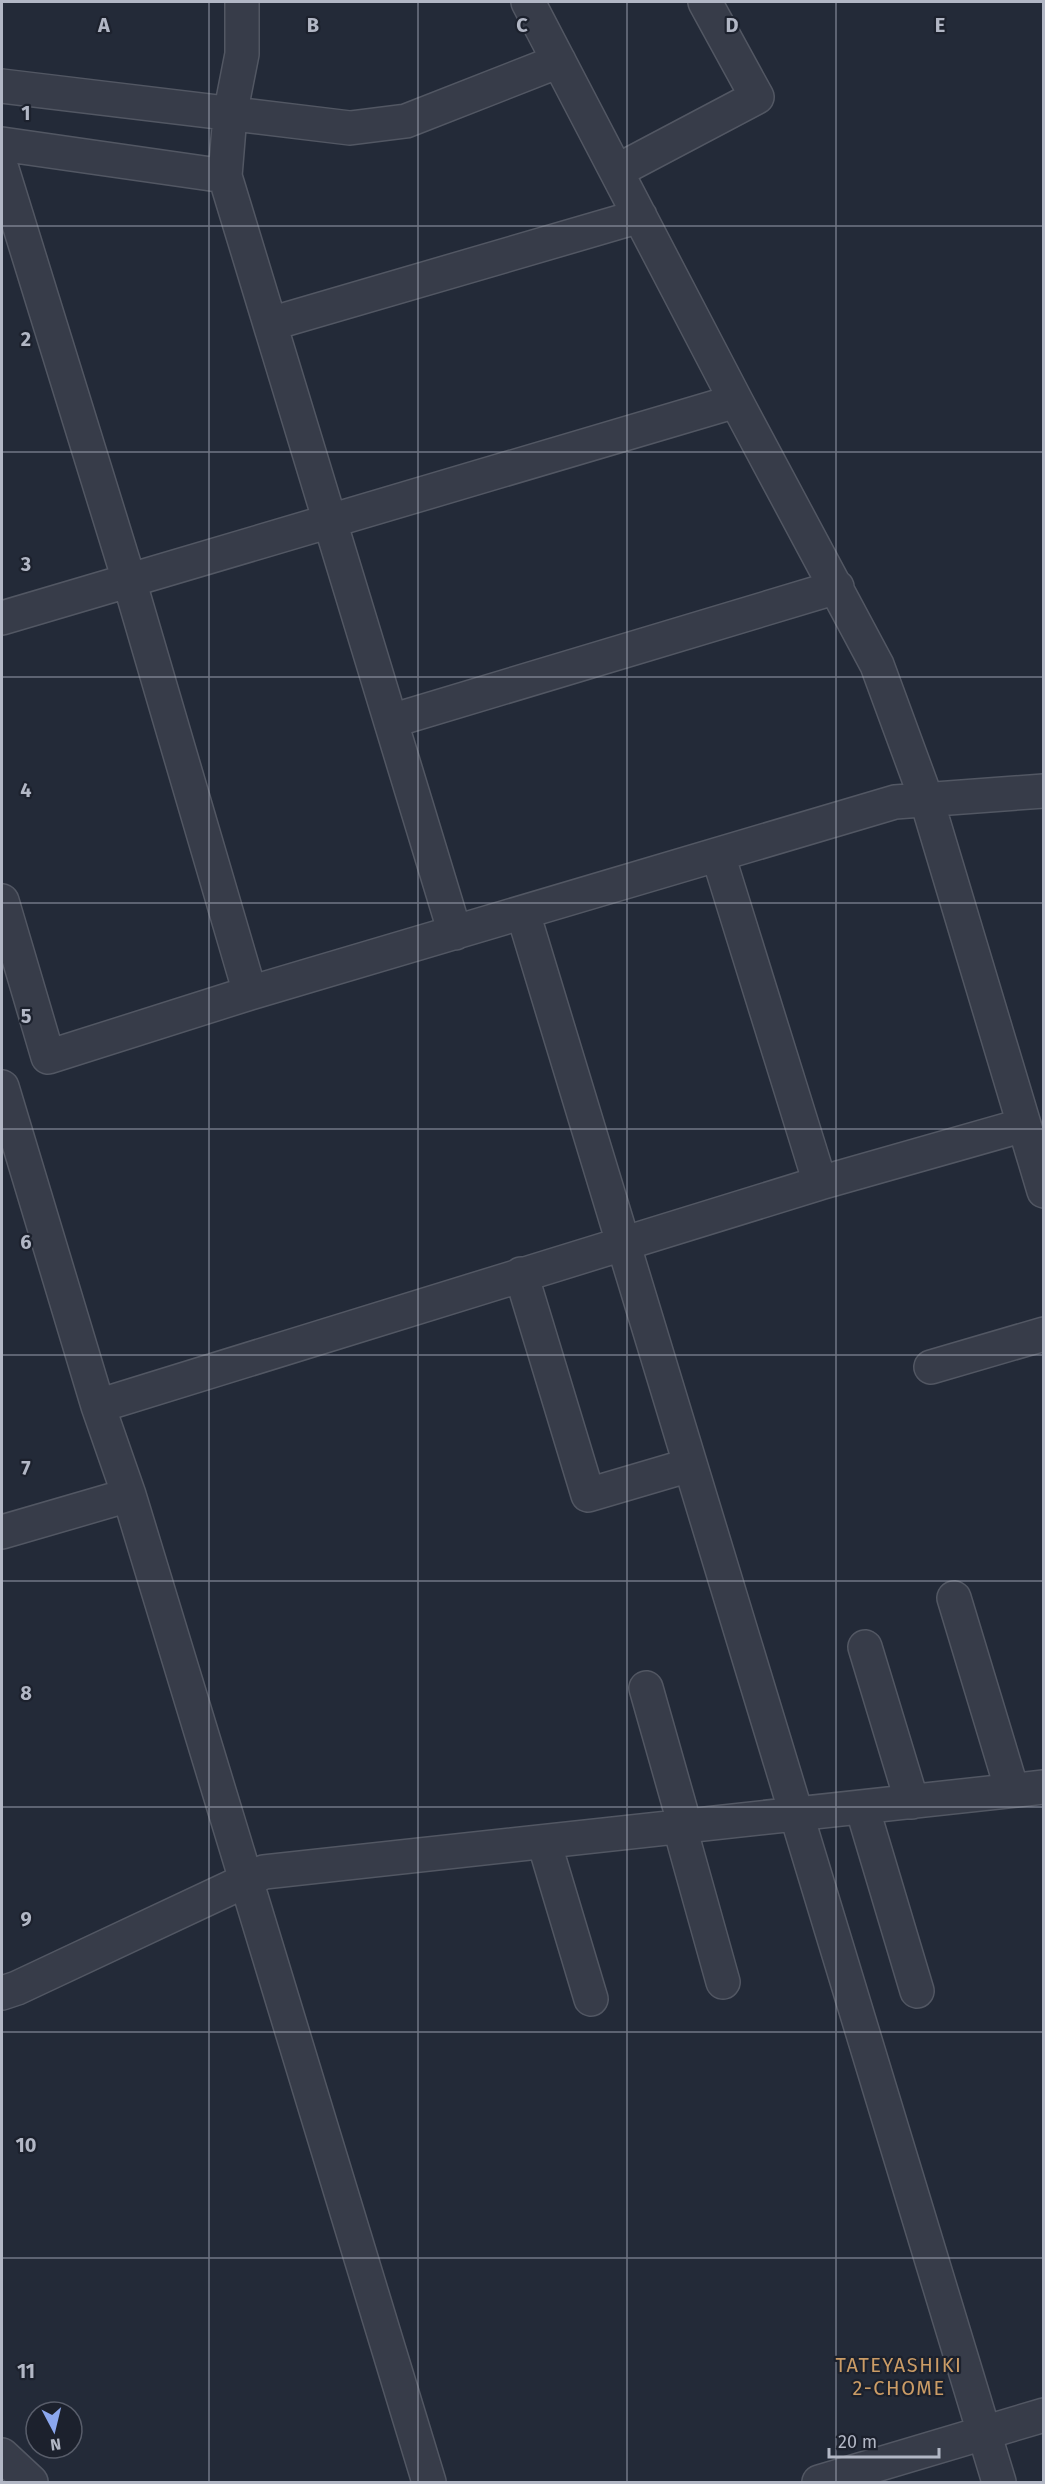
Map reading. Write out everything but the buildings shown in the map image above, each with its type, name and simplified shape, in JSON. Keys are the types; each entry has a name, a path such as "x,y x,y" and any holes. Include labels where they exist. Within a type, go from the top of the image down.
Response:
{"street":[{"path":"242,2 242,54 230,115 225,176 454,933"},
{"path":"528,2 877,665 927,801 1044,1191"},
{"path":"617,171 757,98 705,2"},
{"path":"2,86 350,128 406,121 559,61"},
{"path":"2,144 225,176"},
{"path":"2,169 129,580 250,993"},
{"path":"270,324 640,216"},
{"path":"2,618 736,401"},
{"path":"391,721 837,587"},
{"path":"2,901 48,1057 250,993 895,802 1044,791"},
{"path":"718,855 820,1183"},
{"path":"523,913 999,2482"},
{"path":"2,1087 98,1406 129,1495 247,1880 429,2482"},
{"path":"98,1406 623,1242 1024,1125"},
{"path":"520,1274 588,1495 690,1465"},
{"path":"932,1367 1044,1334"},
{"path":"2,1532 129,1495"},
{"path":"954,1598 1012,1790"},
{"path":"865,1647 912,1802"},
{"path":"646,1688 682,1815 680,1828 723,1982"},
{"path":"2,1994 18,1989 264,1872 680,1828 1044,1786"},
{"path":"862,1807 917,1991"},
{"path":"544,1842 591,1999"},
{"path":"819,2482 1044,2415"},
{"path":"2,2455 31,2482"}],"district":[{"name":"TATEYASHIKI 2-CHOME","path":"899,2376"}]}
